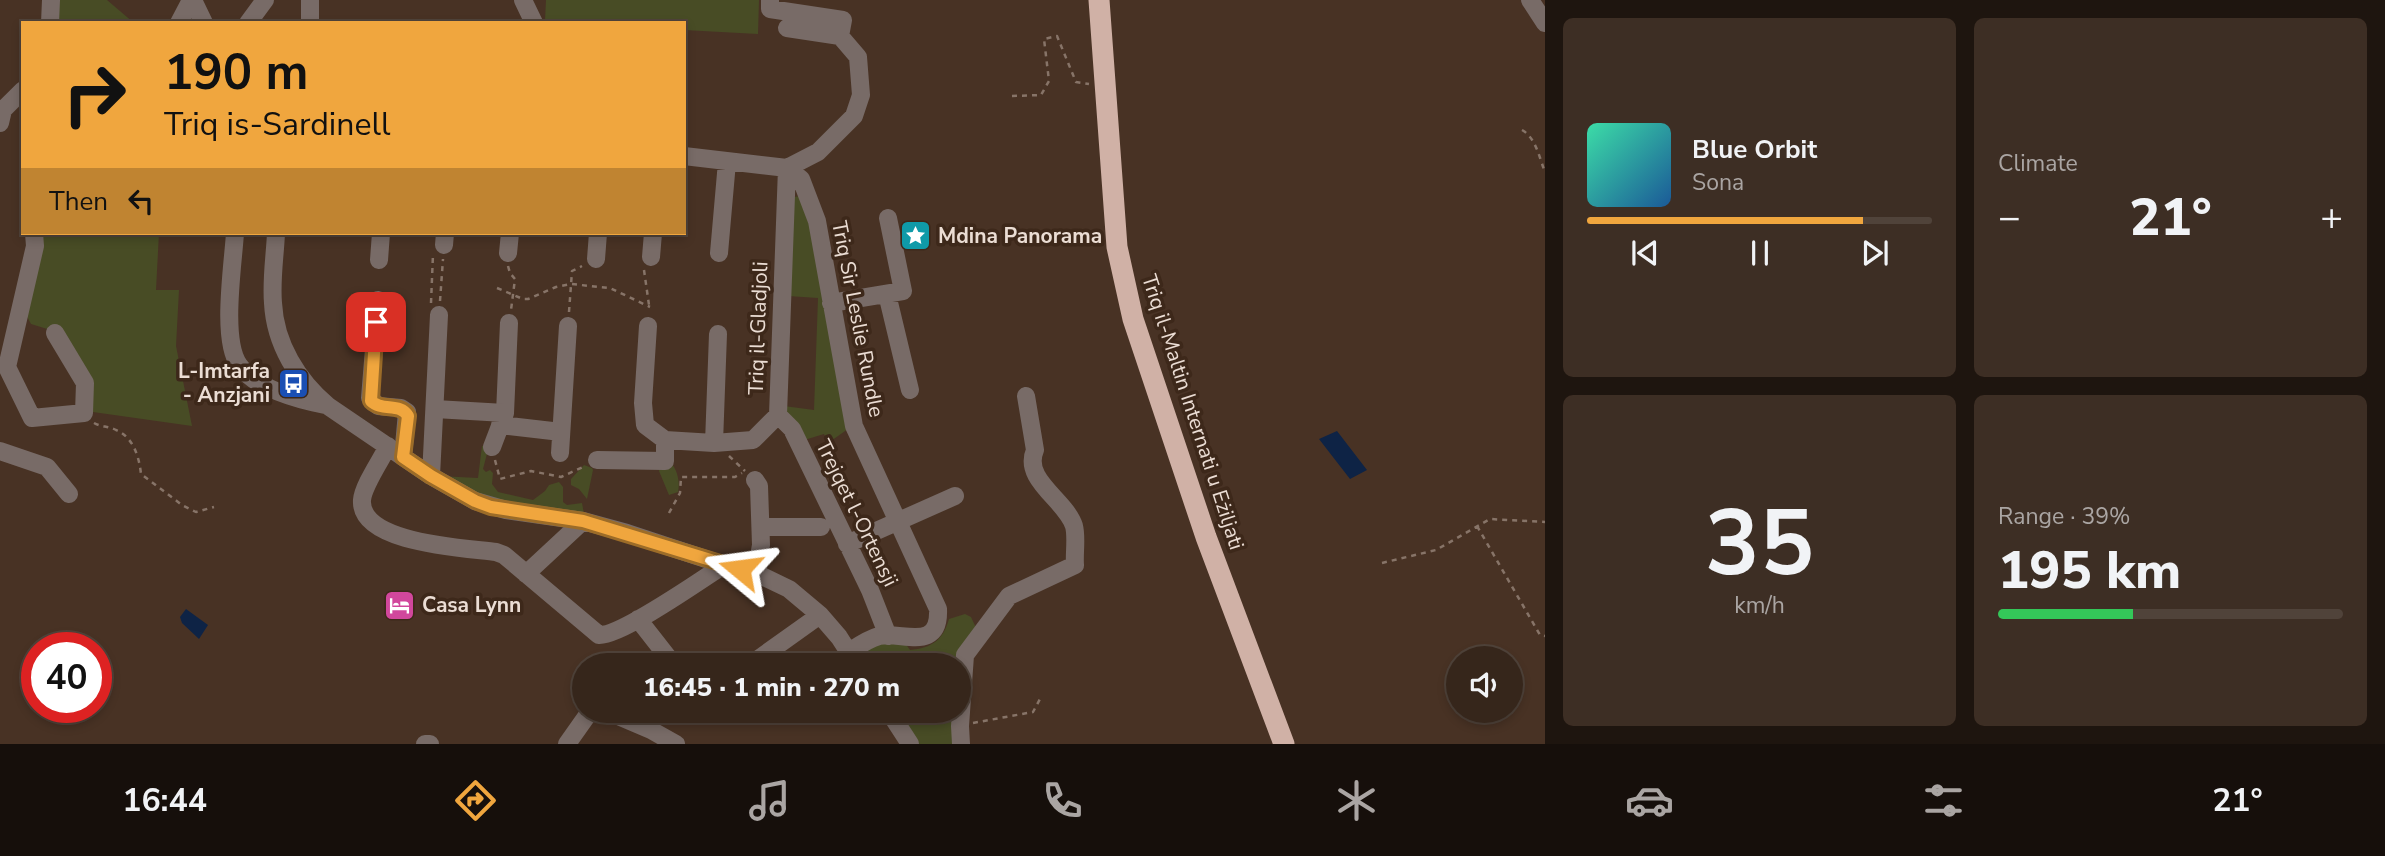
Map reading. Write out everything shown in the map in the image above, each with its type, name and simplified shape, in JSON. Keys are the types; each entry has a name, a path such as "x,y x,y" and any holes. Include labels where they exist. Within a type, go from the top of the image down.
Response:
{"highway":[{"name":"Triq il-Maltin Internati u Eżiljati","path":"1086,0 1107,250 1121,320 1194,542 1270,744"},
{"name":"Triq il-Maltin Internati u Eżiljati","path":"1099,0 1117,247 1133,319 1206,537 1284,744"}],"street":[{"path":"50,21 51,0"},
{"path":"180,21 192,0"},
{"path":"192,0 203,21"},
{"path":"310,0 310,21"},
{"path":"523,0 529,7 533,21"},
{"path":"770,0 770,9 843,20 840,36"},
{"path":"1530,0 1545,23"},
{"path":"238,21 256,11"},
{"path":"787,28 840,36 858,57 861,95 854,116 818,152 812,163 806,188"},
{"path":"0,122 3,110 21,92"},
{"path":"686,156 787,168 818,152"},
{"path":"719,253 727,162"},
{"name":"Triq Sir Leslie Rundle","path":"787,168 801,179 817,221 854,426 938,609 934,630 929,635 913,638 888,636 869,640 858,653"},
{"name":"Triq il-Gladjoli","path":"665,440 714,443 753,440 778,415 787,168"},
{"path":"888,218 895,293 910,390"},
{"path":"34,235 35,246 4,368 32,418 84,413 85,383 55,333"},
{"path":"235,235 229,333 234,357 250,378 260,384 308,402 328,406"},
{"path":"276,235 273,303 279,334 297,374 313,394 328,406 431,476 475,501 491,507 583,521 756,573 789,589 820,615 848,653"},
{"path":"379,260 380,235"},
{"path":"508,253 510,235"},
{"path":"596,259 598,235"},
{"path":"651,257 653,235"},
{"path":"831,303 895,293"},
{"path":"378,300 370,398 378,406 401,408 407,412 403,457"},
{"path":"431,476 439,315"},
{"path":"492,447 503,419 509,323"},
{"path":"559,453 568,326"},
{"path":"597,460 665,461 665,440 645,425 643,402 648,326"},
{"path":"714,443 718,334"},
{"path":"960,735 965,656 1009,596 1075,565 1074,527 1062,507 1035,474 1035,450 1026,396"},
{"path":"435,409 503,419 561,432"},
{"name":"Trejqet l-Ortensji","path":"778,415 792,429 870,590 888,636"},
{"path":"388,446 362,500 363,510 370,521 386,531 417,541 504,555 599,635 608,634 638,619 724,565"},
{"path":"0,451 47,467 69,494"},
{"path":"750,475 760,486 761,545 756,573"},
{"path":"847,544 955,496"},
{"path":"526,574 583,521"},
{"path":"761,527 821,527"},
{"path":"767,653 820,615"},
{"path":"638,619 665,653"},
{"path":"567,744 582,723"},
{"path":"635,723 676,744"},
{"path":"896,723 910,744"}],"path":[{"path":"1012,96 1041,95 1049,81 1044,39 1057,36 1076,82 1093,84"},
{"path":"1522,130 1532,140 1545,172"},
{"path":"439,315 445,239"},
{"path":"508,253 510,273 515,279 509,323"},
{"path":"648,326 650,307 643,269 651,257"},
{"path":"568,326 572,271 596,259"},
{"path":"497,288 512,296 528,299 556,287 571,284 610,288 650,307"},
{"path":"84,413 97,425 117,430 131,442 139,457 141,474 182,505 196,512 214,507"},
{"path":"714,443 750,475"},
{"path":"492,447 500,480 531,471 561,477 597,460"},
{"path":"669,513 680,493 681,477 750,475"},
{"path":"1382,563 1436,550 1490,519 1545,522"},
{"path":"1477,526 1540,635 1545,636"},
{"path":"960,735 1033,712 1040,699"}],"green space":[{"path":"55,0 107,0 132,21 53,21"},
{"path":"546,0 759,0 758,34 686,30 686,21 545,21"},
{"path":"804,195 848,429 828,443 824,434 801,441 784,406 814,410 818,298 788,296 790,198"},
{"path":"912,225 925,230 927,237 923,245 913,248 905,241 893,243 892,237 904,234"},
{"path":"37,235 159,235 156,290 179,290 176,346 192,426 93,412 69,341 57,332 31,324 23,309"},
{"path":"482,446 489,446 483,469 493,473 492,484 498,492 533,500 549,485 559,482 563,487 563,502 567,505 582,503 584,514 495,502 439,476 478,478"},
{"path":"672,464 679,481 679,489 669,495 659,471 660,467"},
{"path":"584,465 593,470 587,499 579,489 571,485 571,479"},
{"path":"965,614 971,617 978,632 965,653 868,653 868,649 886,640 905,643 910,650 930,645 940,638 949,619"},
{"path":"904,723 955,723 954,744 919,744"}],"water":[{"path":"1337,431 1367,470 1350,479 1319,439"},
{"path":"186,609 208,625 199,639 182,623 180,617"}],"place":[{"name":"Mdina Panorama","path":"915,236"},
{"name":"L-Imtarfa - Anzjani","path":"293,383"},
{"name":"Casa Lynn","path":"399,605"}],"route":[{"path":"376,322 371,401 381,407 401,408 406,411 408,416 403,457 431,476 491,507 583,521 740,569"}]}
